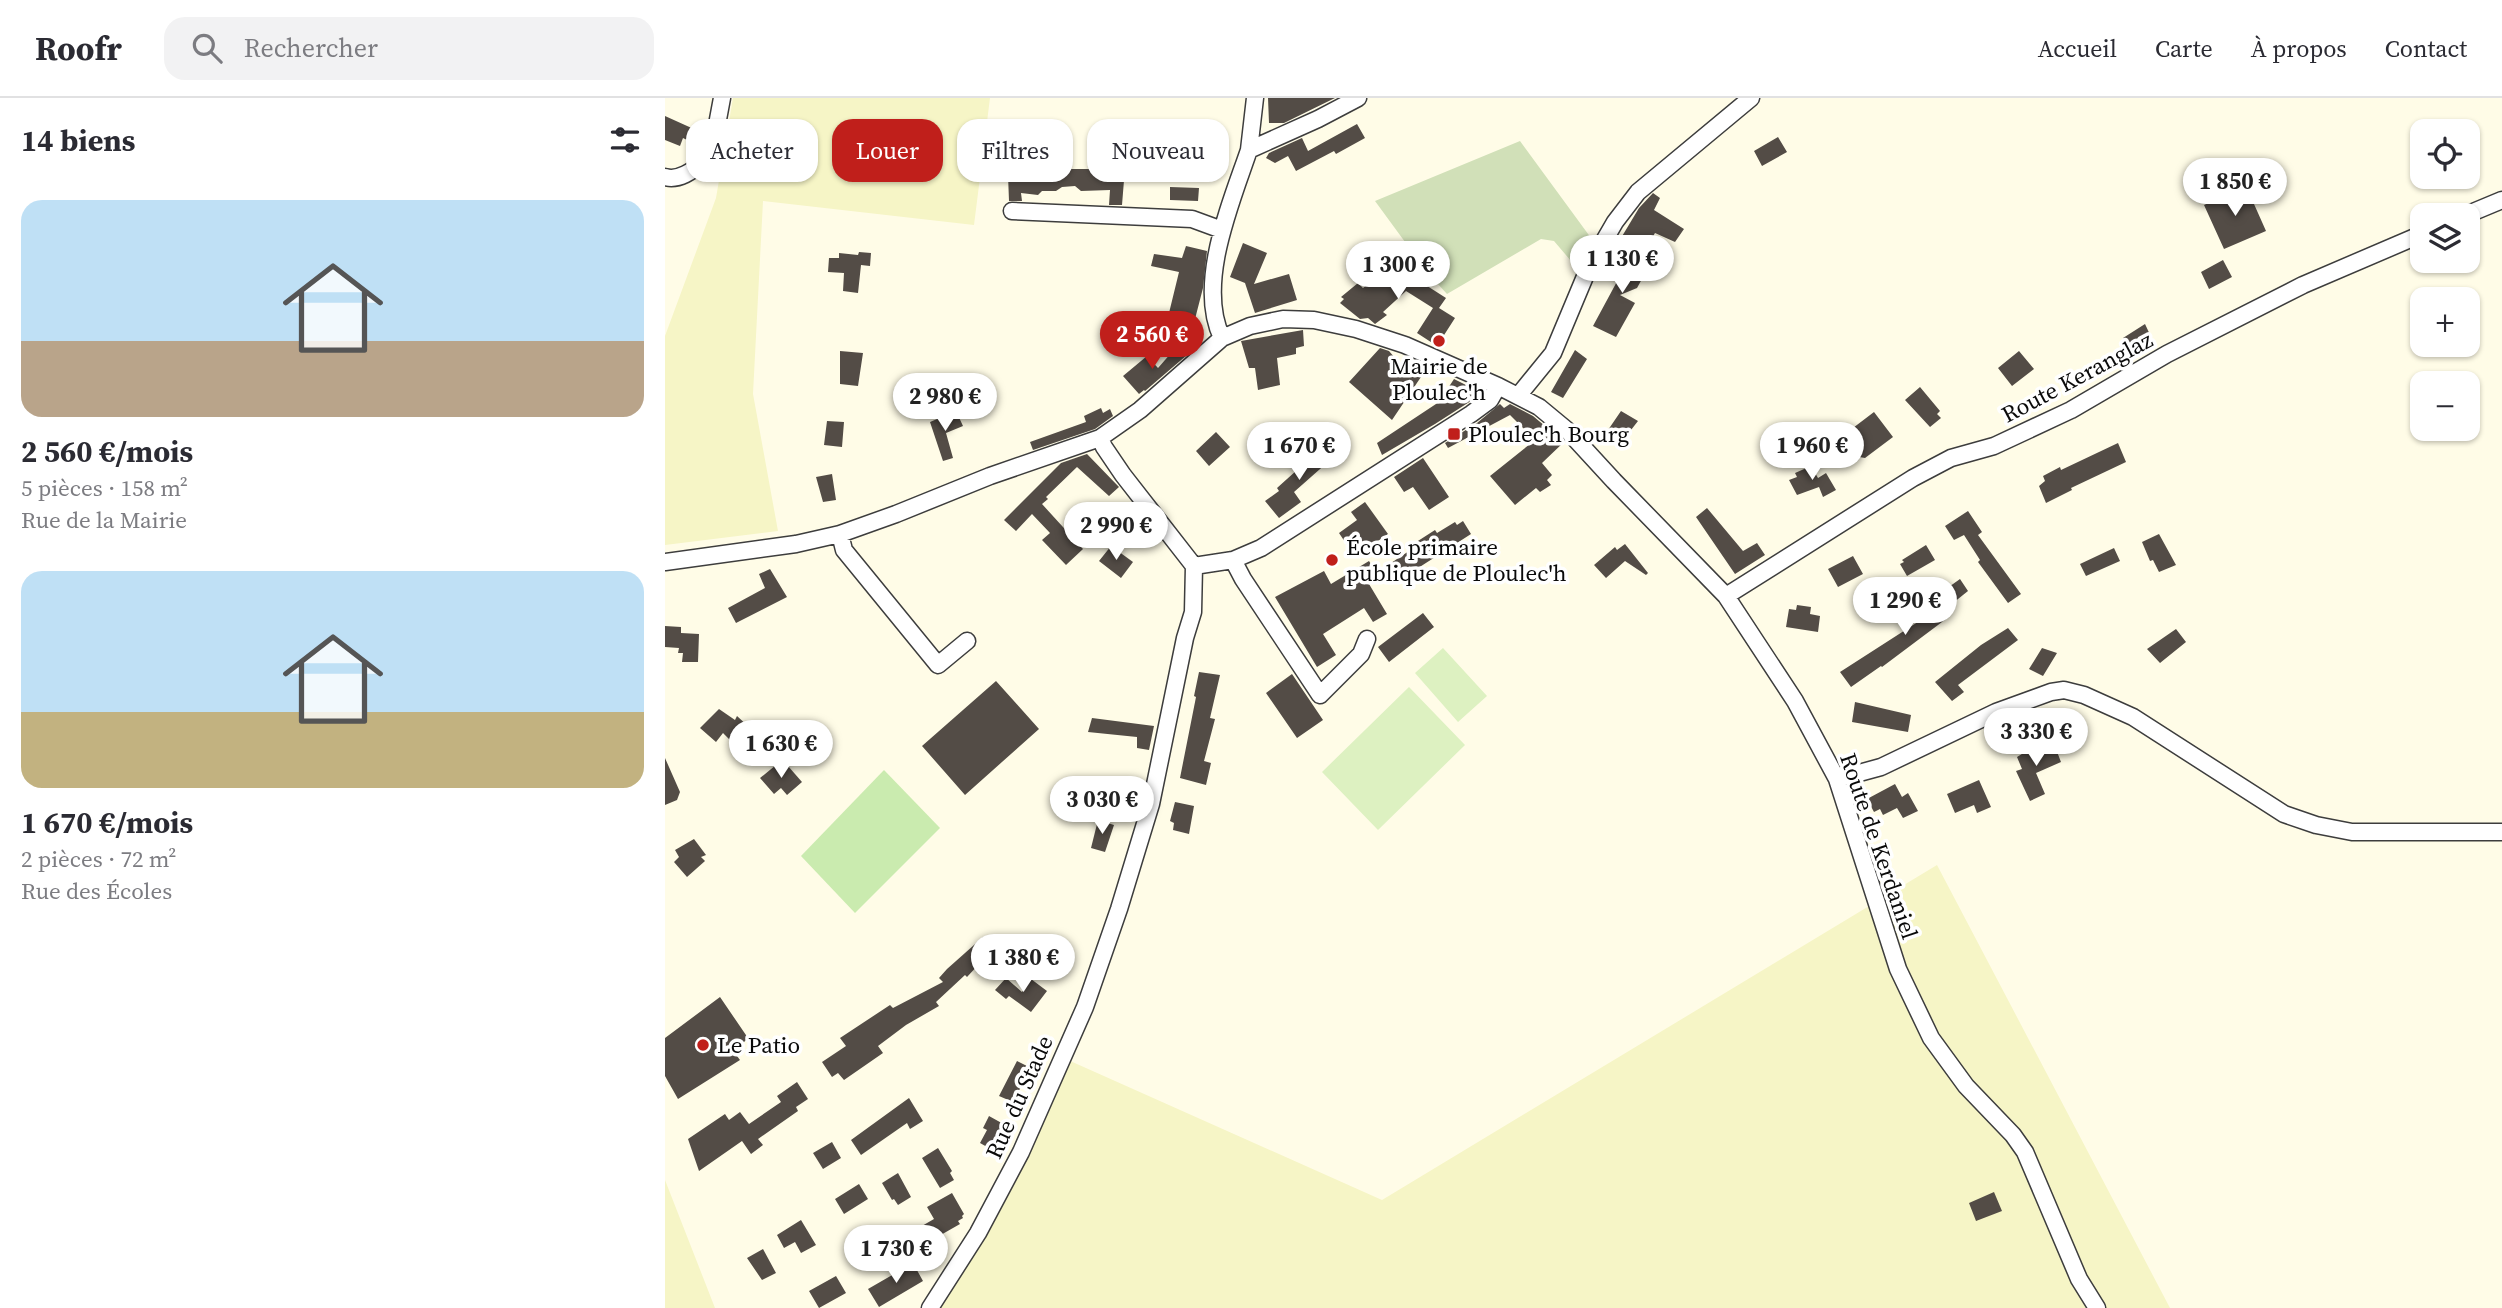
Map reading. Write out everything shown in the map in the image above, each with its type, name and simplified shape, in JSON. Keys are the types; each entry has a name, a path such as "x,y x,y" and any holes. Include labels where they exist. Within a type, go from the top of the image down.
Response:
{"street":[{"path":"665,177 670,179 688,173 711,157 722,98"},
{"path":"1222,338 1217,328 1213,292 1222,230 1249,150 1255,98"},
{"path":"1249,150 1358,98"},
{"path":"1518,396 1553,353 1589,267 1615,222 1638,192 1751,98"},
{"path":"2480,209 2502,200"},
{"path":"1012,211 1192,219 1222,230"},
{"name":"Route Keranglaz","path":"1726,596 1913,478 1951,458 1994,446 2071,410 2167,354 2303,285 2410,239"},
{"name":"Route de Kerdaniel","path":"665,562 796,544 839,534 990,476 1100,438 1140,410 1222,338 1250,326 1283,319 1314,320 1405,345 1518,396 1539,407 1568,431 1726,596 1795,701 1837,779 1898,970 1931,1038 1966,1086 2013,1135 2025,1152 2079,1279 2097,1308"},
{"path":"1100,438 1123,475 1194,566 1233,560 1261,548 1415,451 1490,400 1498,386"},
{"path":"839,534 844,550 937,665 967,641"},
{"path":"1233,560 1320,695 1361,654 1367,639"},
{"name":"Rue du Stade","path":"930,1308 978,1233 1021,1152 1085,1007 1151,804 1185,638 1193,612 1194,566"},
{"path":"1837,779 1881,767 1996,712 2064,690 2084,695 2133,718 2284,814 2316,825 2352,832 2502,832"}],"green space":[{"path":"733,98 990,98 987,119 957,119 957,182 979,182 974,225 763,201 753,394 778,531 665,545 665,336 716,198 719,182 818,182 818,119 729,119"},
{"path":"1520,141 1591,238 1577,268 1554,241 1541,239 1447,294 1427,272 1375,201"},
{"path":"1443,648 1487,696 1458,722 1415,673"},
{"path":"1409,687 1465,745 1378,830 1322,772"},
{"path":"884,770 940,828 855,913 801,856"},
{"path":"1937,865 2170,1308 930,1308 1068,1060 1382,1200"},
{"path":"665,1180 715,1308 665,1308"}],"building":[{"path":"1268,98 1335,98 1284,123 1269,123"},
{"path":"665,116 686,125 686,140 683,138 680,146 665,140"},
{"path":"1357,124 1365,138 1296,171 1288,156 1275,163 1266,158 1269,153 1302,138 1308,151"},
{"path":"1778,137 1787,152 1762,166 1754,151"},
{"path":"1073,169 1087,169 1087,182 1124,182 1122,205 1109,205 1110,190 1081,191 1075,186 1042,191 1038,195 1021,193 1022,201 1009,201 1008,182 1073,182"},
{"path":"2246,186 2266,231 2224,249 2204,205"},
{"path":"1170,187 1199,188 1198,201 1170,200"},
{"path":"1653,193 1660,198 1654,210 1684,229 1675,242 1655,233 1645,250 1621,238 1639,208"},
{"path":"1243,243 1267,253 1254,284 1289,274 1297,300 1255,313 1245,283 1230,277"},
{"path":"1186,246 1207,251 1203,288 1195,319 1169,313 1179,272 1151,266 1154,254 1182,258"},
{"path":"1634,250 1652,261 1637,288 1620,295 1635,303 1616,337 1593,326"},
{"path":"859,252 871,253 870,266 861,265 858,293 843,291 844,273 828,272 829,258 839,258 839,253 858,255"},
{"path":"1395,260 1419,285 1421,282 1446,298 1439,308 1455,318 1437,346 1417,333 1433,308 1406,291 1383,312 1387,315 1375,324 1368,318 1360,319 1340,303 1344,299 1341,297 1358,283 1363,288"},
{"path":"2223,260 2232,277 2209,289 2201,272"},
{"path":"2145,324 2152,339 2131,351 2123,338"},
{"path":"1303,330 1304,346 1296,348 1296,354 1277,358 1280,385 1258,390 1255,368 1249,368 1241,341"},
{"path":"1380,348 1389,351 1401,365 1404,359 1425,371 1392,420 1349,382"},
{"path":"1194,349 1139,394 1123,376 1147,356 1158,368 1172,352"},
{"path":"1575,350 1587,359 1563,398 1551,392"},
{"path":"840,351 863,353 858,386 840,384"},
{"path":"2019,351 2034,369 2012,386 1998,368"},
{"path":"1454,379 1468,386 1474,399 1382,455 1377,443 1439,402"},
{"path":"1920,387 1940,411 1937,414 1941,418 1930,427 1905,400"},
{"path":"1500,404 1504,408 1510,404 1533,416 1564,442 1542,463 1552,475 1547,480 1551,485 1540,492 1536,488 1515,505 1490,476 1535,440 1510,415 1448,448 1445,443 1477,423"},
{"path":"1101,408 1103,413 1110,409 1113,416 1095,429 1033,450 1030,442 1086,422 1084,416"},
{"path":"956,411 963,426 946,433 953,458 943,461 930,422"},
{"path":"1621,411 1638,421 1624,439 1608,430"},
{"path":"1874,412 1893,437 1865,458 1854,456 1856,447 1849,431"},
{"path":"827,421 844,422 842,447 824,445"},
{"path":"1216,432 1230,447 1209,466 1196,451"},
{"path":"1327,443 1337,454 1294,492 1301,502 1279,518 1265,501 1279,491 1277,488"},
{"path":"2118,443 2126,462 2046,503 2039,486 2045,481 2043,476"},
{"path":"1087,454 1119,487 1109,496 1077,467 1046,497 1048,499 1042,504 1083,549 1066,565 1042,540 1050,533 1032,514 1016,531 1004,520 1061,463"},
{"path":"1423,458 1449,497 1429,510 1413,487 1404,492 1394,477"},
{"path":"1811,466 1818,478 1826,473 1836,490 1823,497 1819,487 1797,495 1789,480 1797,477 1795,473"},
{"path":"832,474 836,500 823,502 816,477"},
{"path":"1365,502 1388,534 1355,557 1339,533 1357,520 1351,512"},
{"path":"1707,508 1743,551 1757,543 1765,555 1735,574 1696,517"},
{"path":"1968,511 1982,532 1978,535 2021,594 2008,603 1978,562 1980,560 1964,535 1954,540 1945,526"},
{"path":"1463,521 1471,534 1401,579 1391,563 1409,551 1407,548 1435,530 1437,533 1455,522 1457,525"},
{"path":"2159,534 2176,565 2159,572 2153,560 2150,561 2142,542"},
{"path":"1625,544 1648,573 1646,575 1625,561 1606,578 1594,565 1615,547 1617,550"},
{"path":"1926,545 1935,560 1907,576 1900,564 1904,562 1902,560"},
{"path":"1111,546 1133,562 1121,578 1099,561"},
{"path":"2114,548 2120,561 2086,576 2080,564"},
{"path":"1853,556 1863,574 1838,587 1828,569"},
{"path":"1369,561 1379,577 1369,584 1387,614 1373,622 1364,608 1323,634 1336,655 1317,667 1275,597 1324,571 1331,584"},
{"path":"770,569 787,597 736,623 728,608 765,588 759,574"},
{"path":"1960,579 1968,591 1948,607 1951,612 1945,616 1946,619 1851,687 1840,672 1924,618 1922,615 1943,600 1939,594"},
{"path":"1797,605 1811,607 1810,614 1820,616 1818,632 1786,627 1789,609 1796,610"},
{"path":"1423,613 1434,627 1389,662 1378,647"},
{"path":"665,626 681,627 681,633 699,634 698,662 682,662 683,653 678,653 679,648 665,647"},
{"path":"2008,628 2018,640 1958,685 1964,692 1952,701 1935,682 1981,645"},
{"path":"2176,629 2186,642 2160,663 2147,649"},
{"path":"2042,648 2057,653 2043,676 2029,669"},
{"path":"1199,672 1220,675 1210,718 1215,719 1204,761 1211,763 1206,785 1180,778"},
{"path":"1292,674 1323,720 1297,738 1266,693"},
{"path":"996,681 1039,729 965,795 922,746"},
{"path":"1855,702 1911,715 1908,732 1852,722"},
{"path":"719,709 735,720 737,716 749,727 734,744 723,733 716,742 700,728"},
{"path":"1092,718 1154,726 1149,750 1137,748 1137,737 1088,732"},
{"path":"2054,744 2061,762 2036,773 2045,794 2030,801 2016,771 2022,769 2017,757 2035,746"},
{"path":"665,758 680,792 677,800 665,805"},
{"path":"776,765 781,772 788,766 802,782 787,795 781,788 774,794 760,778"},
{"path":"1979,780 1991,807 1977,813 1974,805 1955,813 1947,794"},
{"path":"1895,784 1902,797 1908,793 1918,811 1903,818 1897,808 1883,815 1880,809 1874,812 1867,799"},
{"path":"1175,802 1194,806 1189,834 1173,830 1174,823 1170,821"},
{"path":"1098,820 1114,825 1105,852 1091,848"},
{"path":"694,839 706,855 701,857 705,861 687,877 674,862 679,857 675,850"},
{"path":"983,937 993,949 967,977 965,975 936,1002 939,1006 906,1025 878,1046 883,1053 844,1080 838,1073 832,1077 822,1062 846,1046 840,1038 890,1005 893,1008 943,982 939,978 947,969"},
{"path":"1006,978 1022,992 1031,979 1047,991 1031,1012 1009,996 1006,999 995,990"},
{"name":"Le Patio","path":"720,997 748,1038 734,1052 740,1060 678,1099 665,1076 665,1038"},
{"path":"1017,1061 1031,1068 1013,1102 999,1096"},
{"path":"797,1082 808,1099 796,1107 798,1111 758,1139 763,1145 751,1154 742,1141 699,1171 688,1139 725,1114 729,1120 740,1112 749,1124 781,1102 777,1096"},
{"path":"909,1098 923,1121 910,1129 907,1123 861,1155 851,1140"},
{"path":"989,1116 1007,1126 996,1152 980,1143 987,1130 983,1128"},
{"path":"832,1142 841,1158 823,1169 813,1153"},
{"path":"938,1148 952,1171 950,1173 954,1180 940,1188 922,1158"},
{"path":"898,1173 911,1197 898,1205 882,1183"},
{"path":"859,1184 868,1199 844,1214 835,1199"},
{"path":"1994,1192 2002,1211 1976,1221 1969,1203"},
{"path":"952,1193 964,1214 963,1218 958,1221 960,1224 932,1240 935,1252 922,1259 908,1234 934,1219 927,1207"},
{"path":"801,1220 816,1245 801,1253 795,1242 784,1248 777,1235"},
{"path":"763,1249 776,1273 762,1280 747,1258"},
{"path":"913,1263 923,1281 879,1307 868,1289"},
{"path":"836,1276 846,1293 819,1308 809,1291"}],"place":[{"name":"Mairie de Ploulec'h","path":"1439,341"},
{"name":"Ploulec'h Bourg","path":"1454,434"},
{"name":"École primaire publique de Ploulec'h","path":"1332,560"},
{"name":"Le Patio","path":"703,1045"}]}
